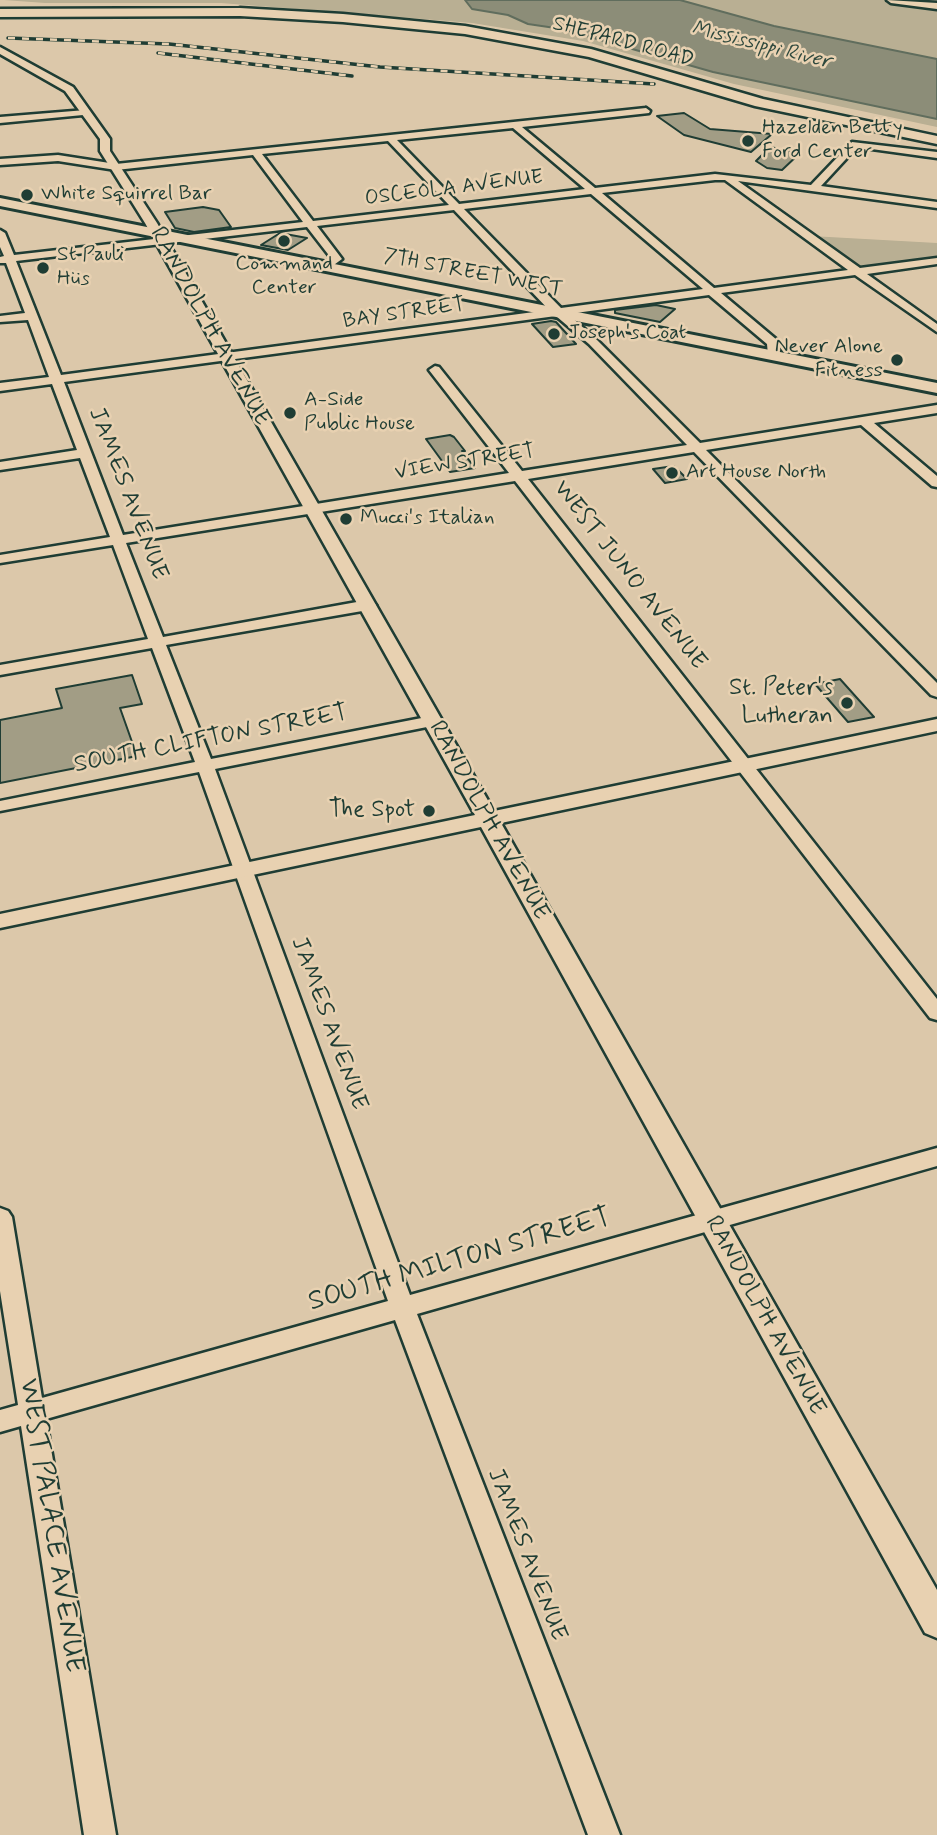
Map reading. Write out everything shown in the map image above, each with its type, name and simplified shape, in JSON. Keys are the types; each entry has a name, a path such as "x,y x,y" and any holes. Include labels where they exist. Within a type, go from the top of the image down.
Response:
{"highway":[{"name":"SHEPARD ROAD","path":"0,13 230,8 471,27 578,46 770,100 937,137"},
{"name":"SHEPARD ROAD","path":"0,13 265,13 391,22 487,33 591,53 794,111 937,137"}],"main road":[{"name":"7TH STREET WEST","path":"0,201 158,237 187,239 937,388"}],"street":[{"path":"891,0 937,6"},
{"name":"RANDOLPH AVENUE","path":"0,36 8,48 2,52 64,85 105,139 105,151 158,237 368,605 937,1622"},
{"path":"0,162 58,158 116,167 646,111"},
{"path":"0,120 83,112"},
{"path":"516,125 773,343 774,355"},
{"path":"390,138 545,301 593,342 937,692"},
{"path":"813,188 855,144 937,155"},
{"path":"255,152 337,259 327,267"},
{"path":"725,177 937,329"},
{"name":"OSCEOLA AVENUE","path":"187,239 725,177 937,205"},
{"name":"JAMES AVENUE","path":"0,233 5,260 84,453 245,870 403,1308 604,1835"},
{"path":"5,260 158,237"},
{"name":"BAY STREET","path":"0,387 937,261"},
{"path":"0,319 30,316"},
{"name":"WEST JUNO AVENUE","path":"435,370 937,1013"},
{"name":"VIEW STREET","path":"0,558 937,409"},
{"path":"865,422 937,483"},
{"path":"0,466 84,453"},
{"path":"0,670 368,605"},
{"name":"SOUTH CLIFTON STREET","path":"0,806 432,721"},
{"path":"0,921 937,724"},
{"name":"SOUTH MILTON STREET","path":"0,1422 937,1157"},
{"name":"WEST PALACE AVENUE","path":"0,1217 100,1835"}],"shaded area":[{"path":"4,0 465,0 472,9 508,15 528,24 562,29 713,72 937,119 937,127 734,84 583,41 472,23 221,3 45,3"},
{"path":"680,0 937,0 937,59 774,26"},
{"path":"811,236 937,243 937,259 861,267"}],"water":[{"name":"Mississippi River","path":"465,0 680,0 774,26 937,59 937,119 713,72 562,29 528,24 508,15 472,9"}],"building":[{"name":"Hazelden Betty Ford Center","path":"684,113 710,129 772,134 751,152 684,135 657,116"},
{"path":"770,147 800,153 782,170 767,168 756,161"},
{"path":"203,207 219,210 231,227 194,232 175,228 165,212"},
{"name":"Command Center","path":"280,233 307,238 288,250 261,245"},
{"path":"656,305 675,309 660,322 615,313 615,310"},
{"name":"Joseph's Coat","path":"556,322 576,344 553,347 532,324"},
{"path":"450,435 465,451 462,451 475,468 450,472 426,439"},
{"name":"Art House North","path":"674,466 687,479 665,483 653,469"},
{"path":"132,675 142,704 120,708 137,756 0,783 0,720 62,708 56,689"},
{"name":"St. Peter's Lutheran","path":"840,679 874,717 848,722 815,684"}],"railway":[{"path":"8,38 169,44 380,67 654,84"},
{"path":"158,53 352,76"}],"place":[{"name":"Hazelden Betty Ford Center","path":"748,141"},
{"name":"White Squirrel Bar","path":"27,195"},
{"name":"Command Center","path":"284,241"},
{"name":"St Pauli Hüs","path":"43,268"},
{"name":"Joseph's Coat","path":"554,334"},
{"name":"Never Alone Fitness","path":"897,360"},
{"name":"A-Side Public House","path":"290,413"},
{"name":"Art House North","path":"672,473"},
{"name":"Mucci's Italian","path":"346,519"},
{"name":"St. Peter's Lutheran","path":"847,703"},
{"name":"The Spot","path":"429,811"}]}
